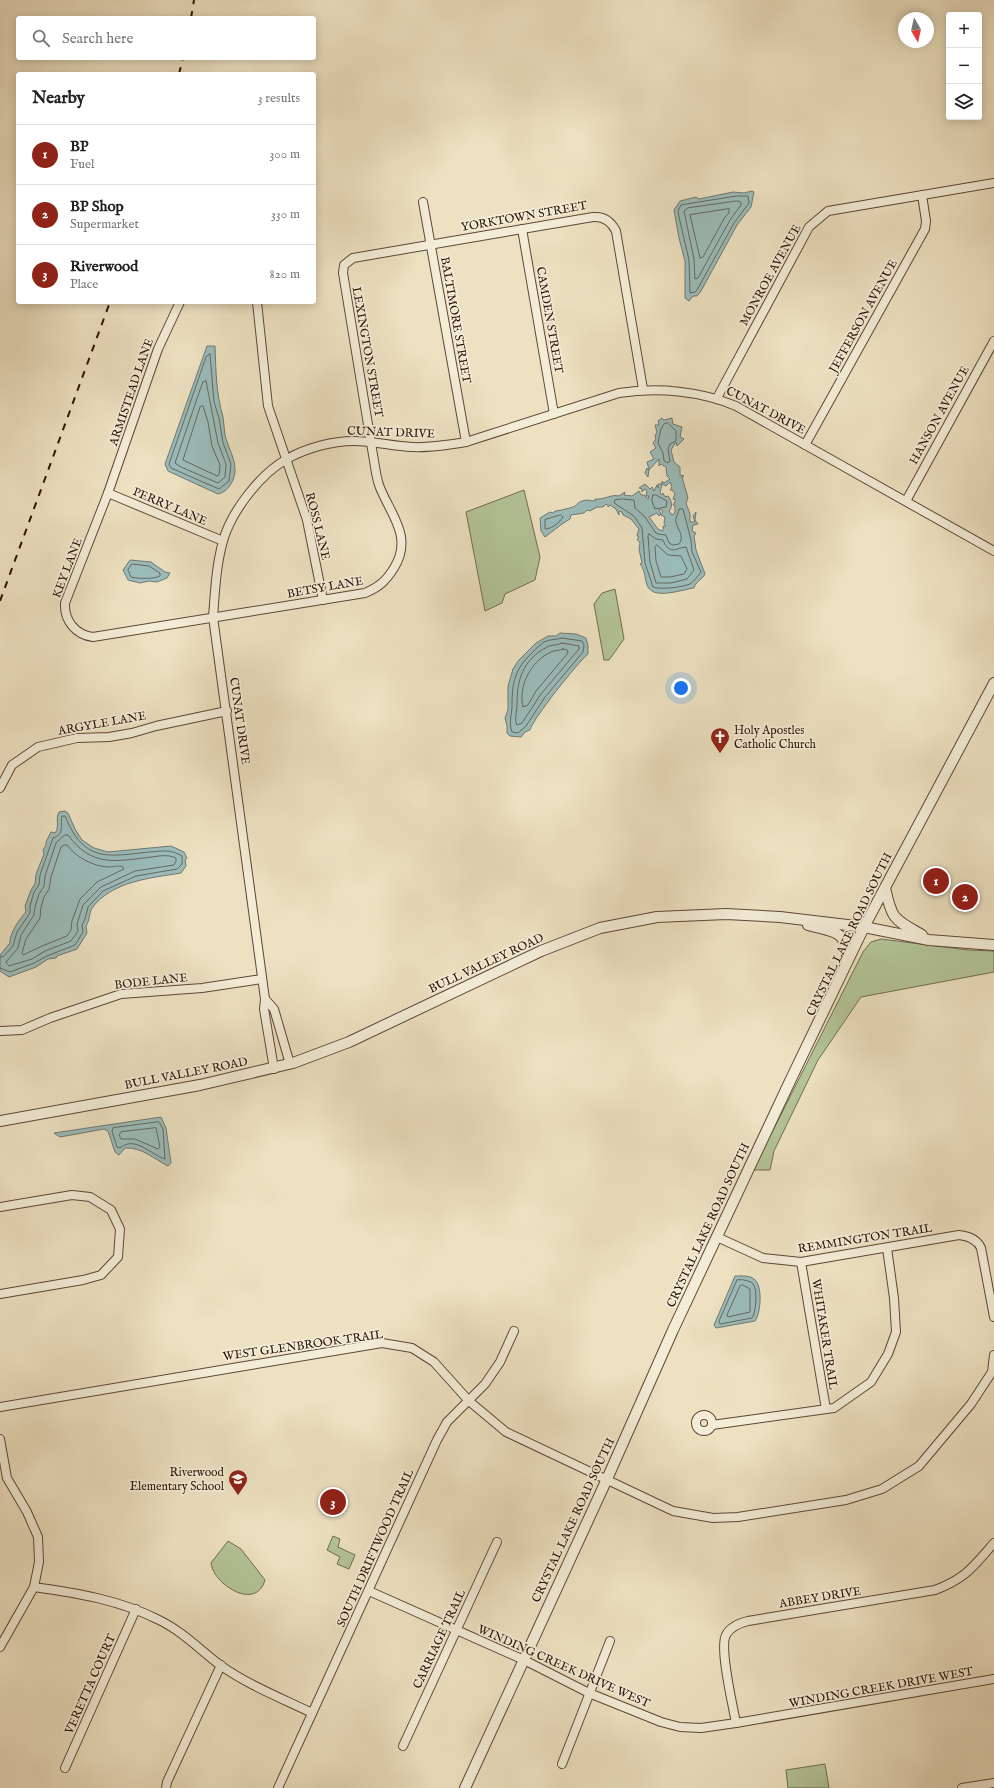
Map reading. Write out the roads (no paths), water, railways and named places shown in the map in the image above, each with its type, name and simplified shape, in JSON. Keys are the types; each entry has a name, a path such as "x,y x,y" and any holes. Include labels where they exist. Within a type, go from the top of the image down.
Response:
{"street":[{"name":"MONROE AVENUE","path":"717,398 809,227 828,211 994,183"},
{"name":"JEFFERSON AVENUE","path":"805,445 925,228 926,221 922,196"},
{"name":"BALTIMORE STREET","path":"423,202 466,442"},
{"name":"YORKTOWN STREET","path":"344,265 358,257 593,216 602,217 614,225 616,231 642,389"},
{"name":"CAMDEN STREET","path":"522,229 554,414"},
{"name":"LEXINGTON STREET","path":"344,265 344,280 371,443"},
{"name":"ARMISTEAD LANE","path":"108,493 158,349 179,304"},
{"path":"258,304 267,398 271,416 286,459"},
{"name":"HANSON AVENUE","path":"906,501 994,341"},
{"name":"CUNAT DRIVE","path":"274,1069 264,1009 265,999 213,617 216,582 223,541 232,519 249,492 275,467 286,459 299,453 326,445 353,441 430,447 466,442 620,393 642,389 677,392 717,398 736,406 906,501 993,547"},
{"name":"BETSY LANE","path":"213,617 365,593 378,587 387,579 397,563 402,547 400,529 379,486 371,443"},
{"name":"ROSS LANE","path":"286,459 307,520 323,600"},
{"name":"PERRY LANE","path":"108,493 223,541"},
{"name":"KEY LANE","path":"108,493 65,603 66,615 76,630 85,636 94,636 213,617"},
{"name":"CRYSTAL LAKE ROAD SOUTH","path":"465,1788 607,1479 673,1330 864,927 994,683"},
{"name":"ARGYLE LANE","path":"0,788 12,766 38,747 77,738 109,737 132,733 156,726 227,711"},
{"path":"885,888 890,911 896,920 929,940"},
{"name":"BULL VALLEY ROAD","path":"0,1121 200,1085 274,1069 349,1042 541,951 600,928 657,917 726,914 780,917 864,927 929,940 994,945"},
{"path":"780,917 838,934 844,938 847,965"},
{"name":"BODE LANE","path":"0,1031 22,1030 50,1018 121,994 202,988 262,979"},
{"name":"CUNAT DRIVE","path":"265,999 274,1009 290,1064"},
{"path":"0,1207 72,1195 90,1197 111,1210 120,1229 118,1256 101,1275 83,1280 0,1294"},
{"name":"REMMINGTON TRAIL","path":"717,1236 763,1258 801,1262 959,1236 973,1239 981,1248 994,1317"},
{"path":"712,1424 834,1408 871,1382 890,1349 896,1332 894,1298 887,1248"},
{"name":"WHITAKER TRAIL","path":"801,1262 826,1409"},
{"name":"SOUTH DRIFTWOOD TRAIL","path":"278,1788 437,1440 447,1422 485,1384 500,1362 514,1331"},
{"name":"WEST GLENBROOK TRAIL","path":"0,1407 382,1343 412,1348 434,1362 469,1401 506,1432 673,1511 713,1518 738,1517 846,1500 882,1490 919,1466 972,1404 992,1372 994,1355"},
{"path":"0,1439 8,1478 27,1512 38,1537 39,1562 34,1587 0,1646"},
{"name":"CARRIAGE TRAIL","path":"403,1746 498,1542"},
{"name":"ABBEY DRIVE","path":"736,1723 723,1648 726,1635 735,1625 748,1621 935,1590 952,1584 967,1574 994,1543"},
{"path":"34,1587 89,1595 136,1609 161,1620 221,1665 252,1684 312,1713"},
{"name":"WINDING CREEK DRIVE WEST","path":"369,1591 524,1660 589,1693 661,1722 680,1727 701,1728 736,1723 994,1679"},
{"name":"VERETTA COURT","path":"65,1768 136,1609"},
{"path":"562,1764 610,1641"},
{"path":"166,1788 221,1665"},
{"path":"962,1788 994,1783"}],"water":[{"path":"733,192 744,193 754,192 751,207 737,225 701,291 697,296 693,296 689,301 685,298 685,261 674,210 680,201 696,197 699,199"},
{"path":"207,346 215,346 219,399 226,440 235,467 235,472 230,486 222,493 218,494 168,471 165,464"},
{"path":"662,418 664,420 672,418 673,424 682,427 680,437 684,439 677,446 676,442 671,450 674,462 680,467 680,475 684,476 682,477 688,498 686,503 690,514 690,522 695,522 693,516 696,512 695,520 698,524 693,525 692,531 696,533 694,536 696,550 705,574 694,588 670,593 657,593 648,587 640,564 642,563 639,549 640,543 637,539 639,537 637,536 639,529 631,519 619,511 619,515 616,509 610,505 608,507 606,504 603,507 597,507 590,511 587,510 584,513 571,515 570,519 545,537 541,531 540,518 550,512 553,513 555,511 573,507 582,501 595,501 595,499 619,496 625,492 624,495 632,496 639,491 641,495 644,495 648,499 649,496 646,496 647,491 644,489 642,492 642,489 639,488 645,484 650,489 652,487 654,491 657,485 658,488 658,484 662,484 662,481 664,483 670,479 667,476 666,467 661,464 659,466 659,459 649,470 648,477 645,473 647,468 648,470 649,469 647,462 654,459 650,452 656,448 653,443 656,439 655,436 657,432 655,425 659,425 658,421","holes":["670,482 672,487 670,490 672,490 675,494 673,499 676,500 673,505 675,506 675,513 672,515 669,511 671,502 668,496 665,497 663,493 662,495 660,493 662,484 666,486","661,509 663,512 661,515 665,517 664,523 666,526 663,526 662,531 658,529 649,517 657,513 659,516 661,514 659,510"]},
{"path":"130,560 151,562 165,572 170,573 167,578 157,582 149,581 140,583 128,580 123,570"},
{"path":"560,633 576,634 586,638 588,654 556,691 538,715 530,730 525,732 521,737 510,736 507,733 505,718 508,710 508,686 513,669 518,661 536,643 548,636 556,636"},
{"path":"65,811 68,813 82,840 94,848 108,852 171,846 184,852 187,858 185,860 186,866 181,873 133,882 110,892 100,899 92,908 86,926 87,933 77,949 57,956 56,958 48,959 36,967 9,977 0,971 0,955 10,943 13,931 26,912 25,906 35,884 36,874 44,854 43,850 46,842 51,832 55,833 56,831 59,812"},
{"path":"161,1117 166,1128 171,1163 168,1166 137,1149 125,1148 119,1155 115,1152 108,1131 104,1129 60,1137 54,1133"},
{"path":"735,1276 750,1277 757,1282 760,1293 759,1312 755,1321 716,1328 714,1325"}],"railway":[{"path":"191,16 194,0"},
{"path":"180,72 182,60"},
{"path":"0,601 109,304"}],"place":[{"name":"Holy Apostles Catholic Church","path":"720,754"},
{"name":"BP","path":"936,881"},
{"name":"BP Shop","path":"965,897"},
{"name":"Riverwood Elementary School","path":"238,1496"},
{"name":"Riverwood","path":"333,1502"}]}
